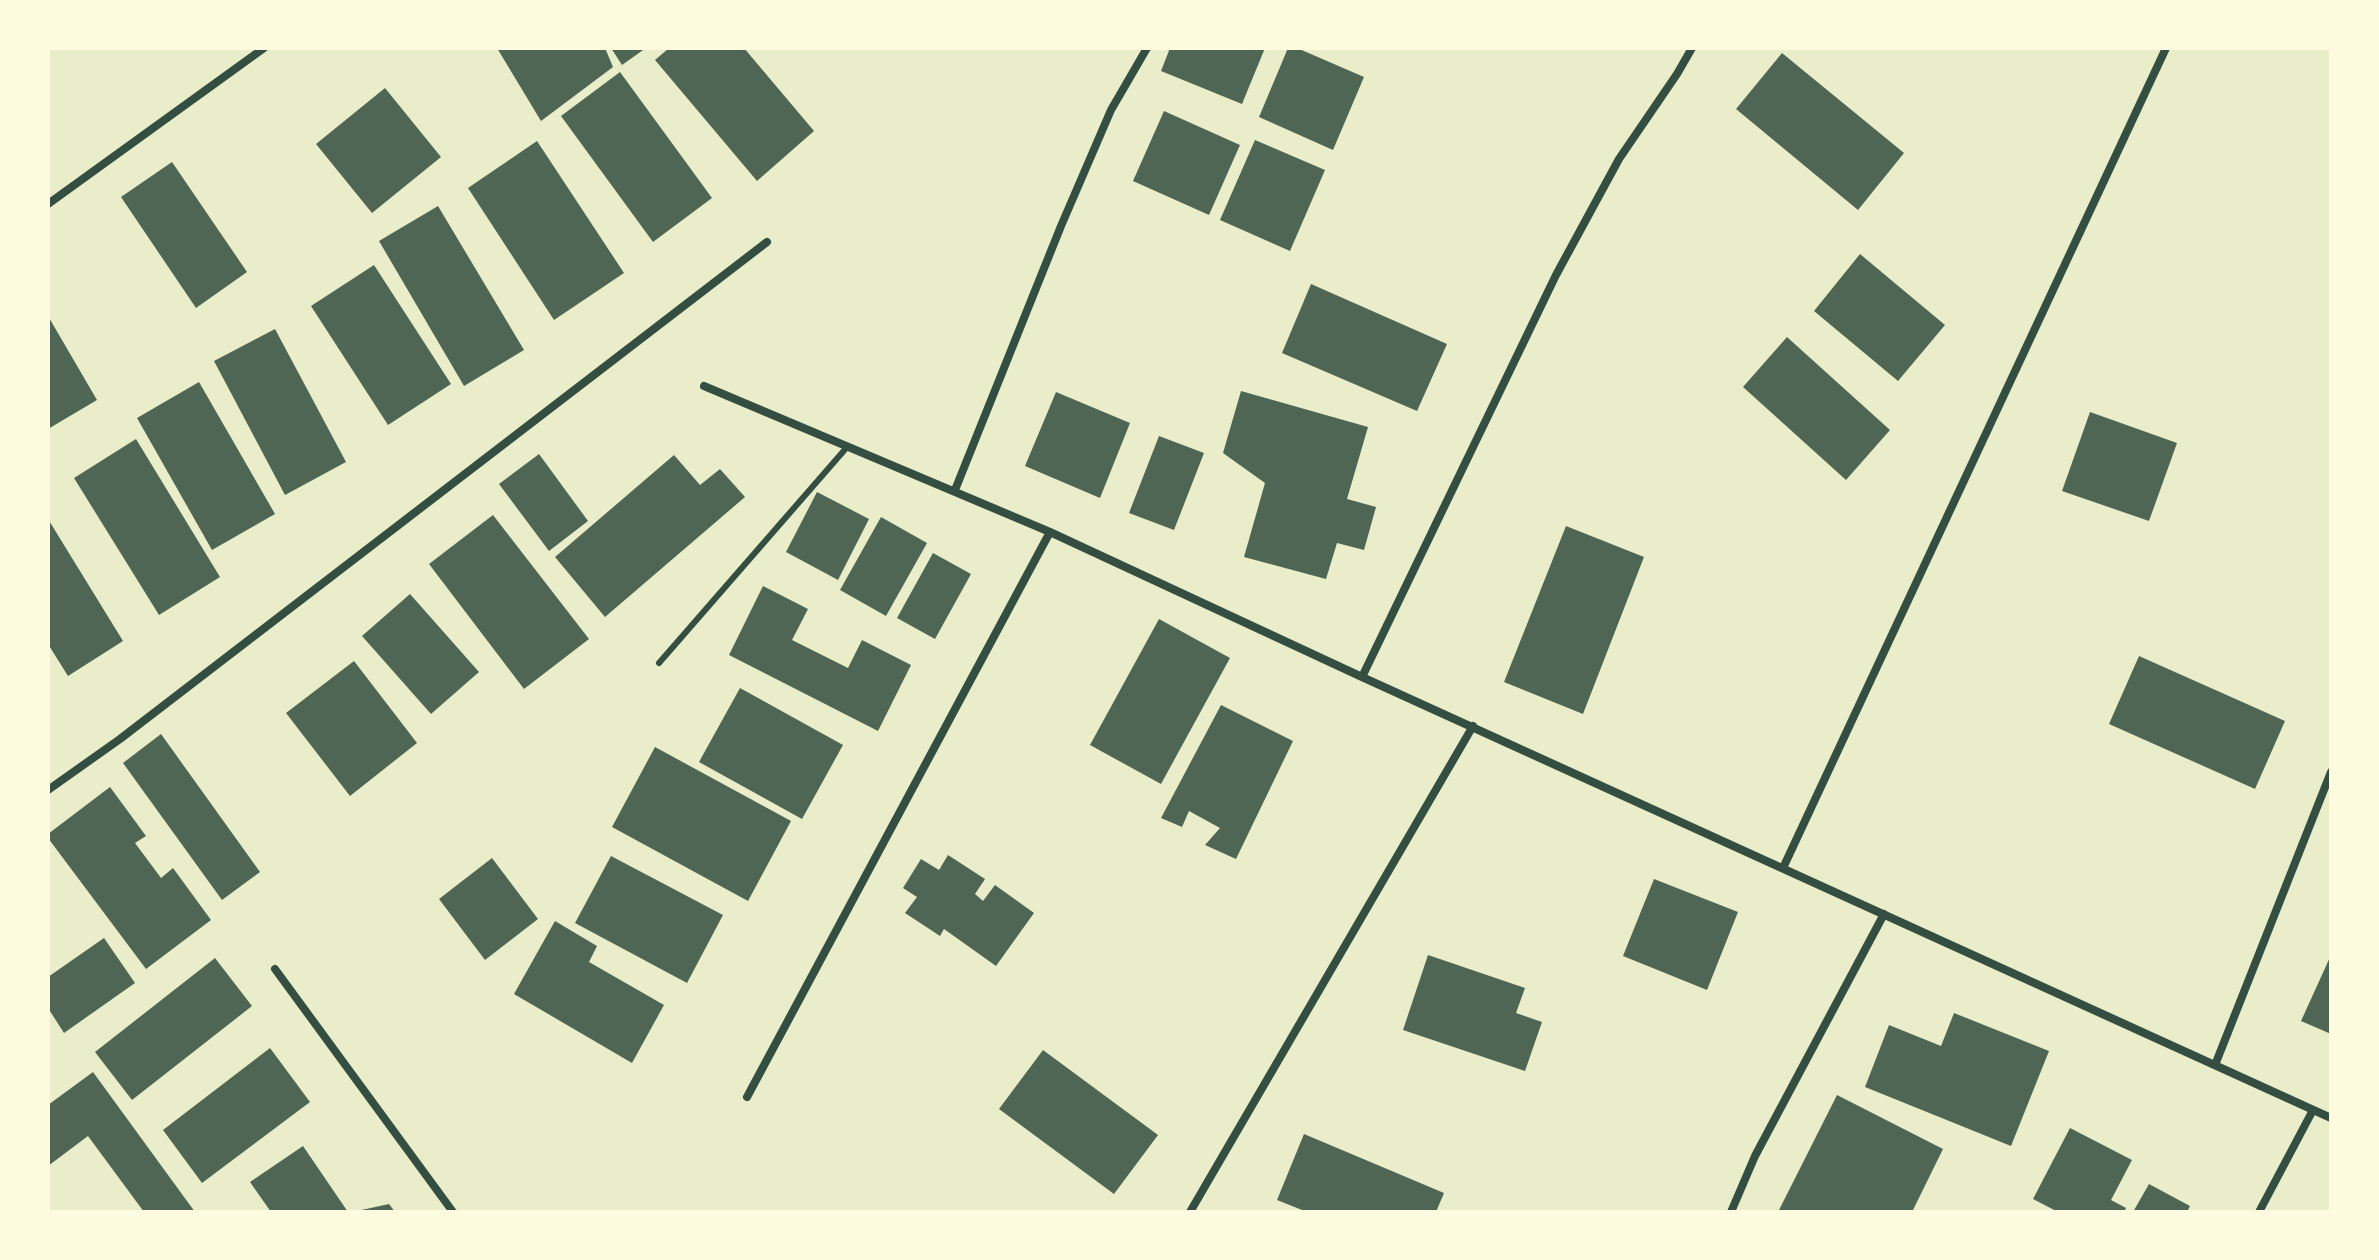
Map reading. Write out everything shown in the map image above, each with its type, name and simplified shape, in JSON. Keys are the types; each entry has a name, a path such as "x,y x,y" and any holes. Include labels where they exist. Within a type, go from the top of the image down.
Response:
{"street":[{"path":"48,204 264,48"},
{"path":"955,490 1098,139 1147,48"},
{"path":"1362,677 1556,275 1619,159 1692,48"},
{"path":"1783,868 2166,48"},
{"path":"48,790 120,739 767,242"},
{"path":"704,386 1050,532 2331,1118"},
{"path":"747,1097 1050,532"},
{"path":"1190,1212 1473,726"},
{"path":"2215,1065 2331,772"},
{"path":"1731,1212 1755,1156 1884,914"},
{"path":"275,969 453,1212"},
{"path":"2259,1212 2313,1110"}],"lane":[{"path":"659,663 848,446"}],"building":[{"path":"497,48 605,48 613,67 541,121"},
{"path":"611,48 646,48 622,65"},
{"path":"669,48 744,48 814,131 757,181 655,60"},
{"path":"1170,48 1265,48 1242,104 1161,71"},
{"path":"1288,48 1297,48 1364,77 1333,150 1259,117"},
{"path":"1782,53 1904,153 1858,210 1736,109"},
{"path":"620,72 712,198 653,242 561,116"},
{"path":"385,88 441,157 372,213 316,144"},
{"path":"1164,111 1240,145 1209,215 1133,181"},
{"path":"1255,140 1325,170 1290,251 1220,220"},
{"path":"537,141 624,273 554,320 468,188"},
{"path":"172,162 247,272 196,308 121,197"},
{"path":"438,206 524,350 464,386 379,241"},
{"path":"1860,254 1945,325 1898,381 1814,311"},
{"path":"374,265 451,384 388,425 311,306"},
{"path":"1311,284 1447,344 1417,411 1282,353"},
{"path":"48,316 97,400 48,429"},
{"path":"275,329 346,462 285,495 214,361"},
{"path":"1787,337 1890,430 1846,480 1743,387"},
{"path":"199,382 275,514 212,550 137,418"},
{"path":"1241,391 1368,427 1347,499 1376,507 1364,550 1337,543 1326,579 1244,557 1265,483 1223,453"},
{"path":"1056,392 1130,423 1100,498 1025,466"},
{"path":"2090,412 2177,443 2149,521 2062,491"},
{"path":"1159,436 1204,453 1174,530 1129,513"},
{"path":"136,439 220,577 159,615 74,478"},
{"path":"539,454 588,521 549,551 499,484"},
{"path":"674,455 700,485 720,469 745,497 605,617 555,557"},
{"path":"817,492 869,519 838,580 786,552"},
{"path":"493,515 589,639 524,689 429,564"},
{"path":"881,517 927,543 886,616 840,590"},
{"path":"48,519 123,641 68,676 48,644"},
{"path":"1566,526 1644,557 1583,714 1504,682"},
{"path":"933,553 971,574 935,639 897,618"},
{"path":"763,586 808,609 792,640 848,668 862,640 911,665 878,731 729,655"},
{"path":"410,594 479,672 431,714 362,636"},
{"path":"1159,619 1230,658 1161,784 1090,745"},
{"path":"2139,656 2285,721 2255,789 2109,724"},
{"path":"354,661 417,743 350,796 286,713"},
{"path":"740,688 843,745 802,819 699,762"},
{"path":"1221,705 1293,741 1236,859 1205,845 1220,828 1189,811 1182,827 1161,818"},
{"path":"161,734 260,872 222,900 123,763"},
{"path":"655,747 791,821 748,901 612,827"},
{"path":"110,787 146,836 135,843 161,878 173,868 211,920 146,969 48,838 48,834"},
{"path":"948,855 985,879 975,894 983,901 995,885 1034,913 996,966 944,929 940,936 905,913 917,897 903,888 921,859 939,870"},
{"path":"611,856 723,915 687,983 575,923"},
{"path":"492,858 538,919 485,960 439,899"},
{"path":"1654,879 1738,912 1707,990 1623,956"},
{"path":"555,921 597,946 589,962 664,1005 632,1063 514,994"},
{"path":"104,938 135,983 64,1033 48,1008 48,977"},
{"path":"1428,955 1525,988 1516,1013 1542,1022 1525,1071 1403,1030"},
{"path":"2331,955 2331,1034 2301,1021"},
{"path":"215,958 252,1006 132,1100 95,1052"},
{"path":"1954,1013 2049,1051 2011,1146 1865,1087 1889,1025 1941,1046"},
{"path":"270,1048 310,1102 202,1183 163,1130"},
{"path":"1043,1050 1158,1135 1114,1194 999,1109"},
{"path":"93,1072 195,1212 144,1212 88,1136 48,1166 48,1105"},
{"path":"1837,1095 1943,1149 1912,1212 1778,1212"},
{"path":"2070,1128 2132,1160 2111,1200 2126,1208 2124,1212 2058,1212 2033,1199"},
{"path":"1304,1134 1444,1193 1436,1212 1307,1212 1277,1200"},
{"path":"303,1146 348,1212 271,1212 250,1182"},
{"path":"2149,1184 2190,1206 2187,1212 2133,1212"},
{"path":"389,1204 395,1212 357,1212 357,1211"}]}
